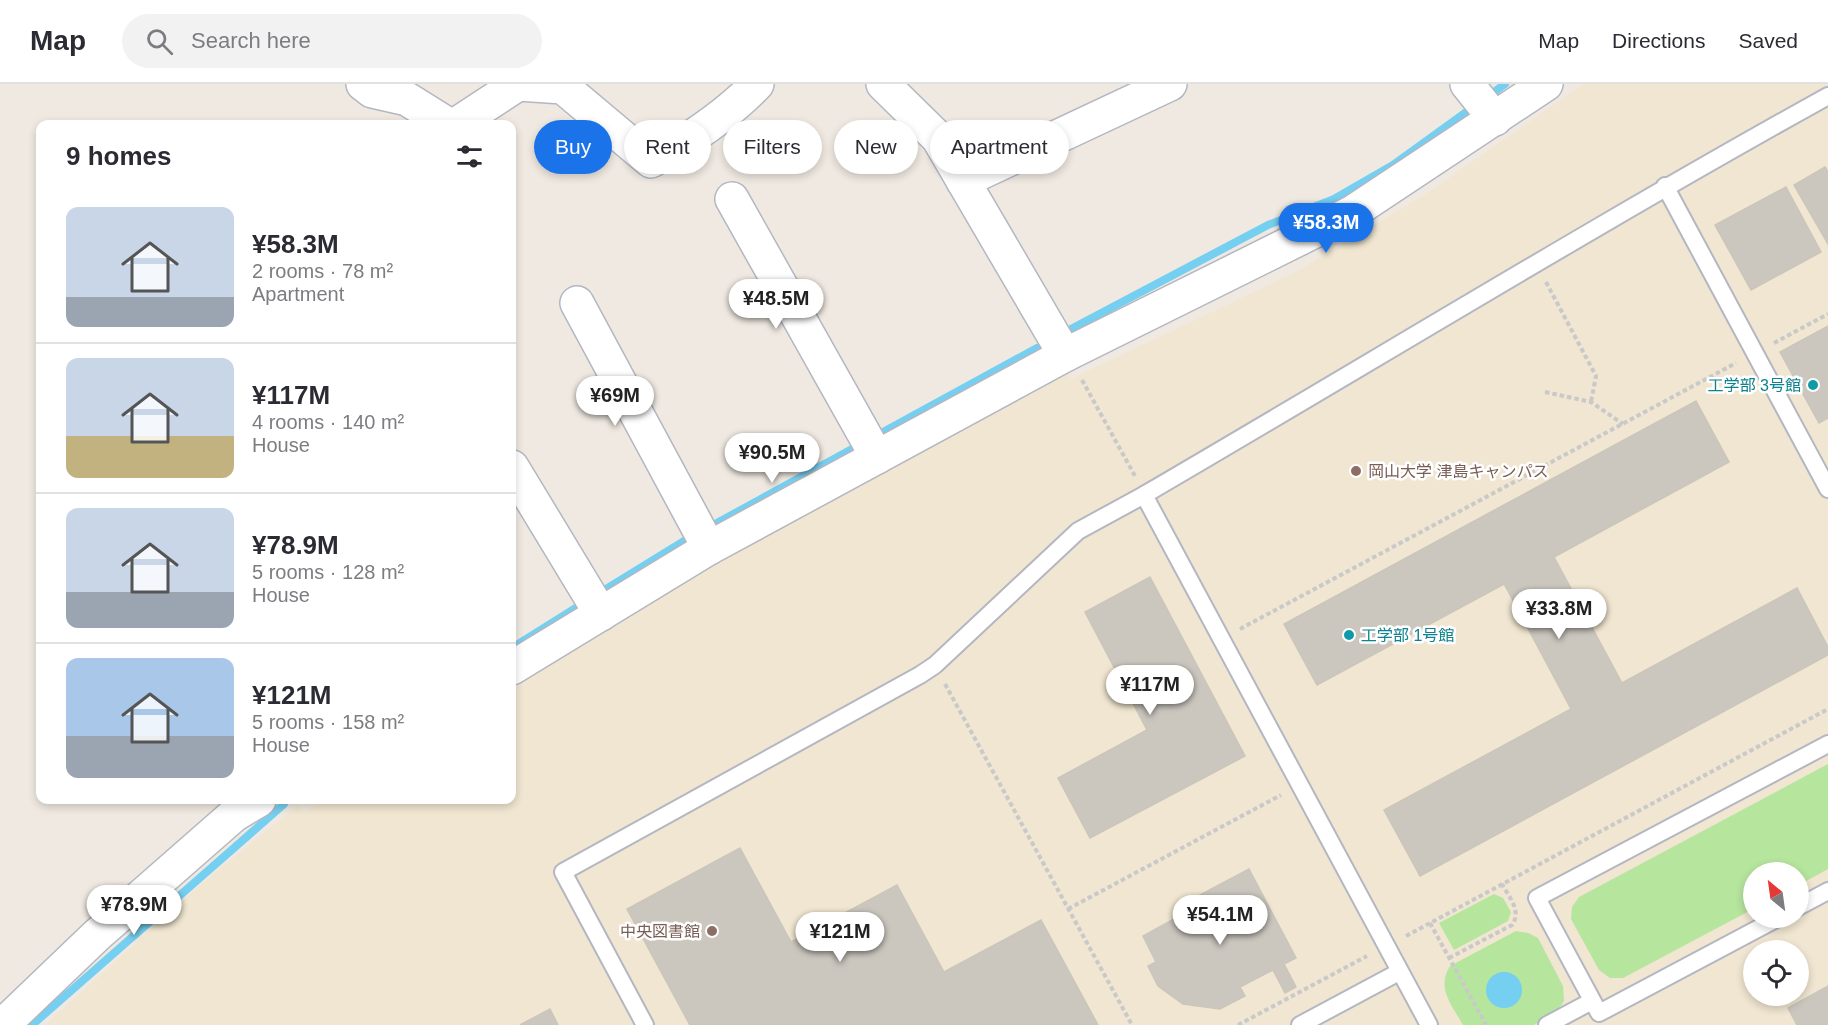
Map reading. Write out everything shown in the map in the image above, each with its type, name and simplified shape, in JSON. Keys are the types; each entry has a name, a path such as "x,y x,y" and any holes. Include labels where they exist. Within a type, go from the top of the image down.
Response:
{"street":[{"path":"363,84 372,91 407,99 441,120"},
{"path":"463,120 518,84 562,85 651,161 685,142 738,103 757,84"},
{"path":"885,84 938,138 1067,354"},
{"path":"963,181 1170,84"},
{"path":"516,665 595,603 704,538 871,446 1067,354 1353,212 1481,102 1546,84"},
{"path":"732,199 871,446"},
{"path":"577,303 704,538"},
{"path":"516,474 595,603"},
{"path":"3,1025 240,804"}],"lane":[{"path":"645,1025 562,872 934,665 1078,531 1144,495 1537,265 1665,186 1828,96"},
{"path":"1665,186 1828,489"},
{"path":"1144,495 1429,1025"},
{"path":"1759,928 1599,1013 1537,898 1828,744"},
{"path":"1809,901 1828,891"},
{"path":"1300,1025 1400,972"},
{"path":"1547,1025 1592,1001"}],"path":[{"path":"1537,265 1596,376 1591,402"},
{"path":"1221,639 1828,314"},
{"path":"1067,354 1144,495"},
{"path":"1545,392 1591,402 1623,424"},
{"path":"934,665 1132,1025"},
{"path":"1238,1025 1828,709"},
{"path":"1068,909 1299,785"},
{"path":"1449,958 1512,925 1517,918 1517,910 1502,884"},
{"path":"1430,923 1486,1025"}],"shaded area":[{"name":"岡山大学 津島キャンパス","path":"1584,84 1828,84 1828,1025 45,1025 199,886 297,806 305,811 316,804 516,804 516,685 716,564 1066,371 1071,379 1296,272 1426,194"}],"green space":[{"path":"1828,764 1828,869 1809,879 1809,862 1743,862 1743,914 1623,978 1610,978 1599,970 1571,919 1572,907 1579,897"},
{"path":"1494,894 1503,898 1511,912 1508,921 1454,950 1439,923"},
{"path":"1516,931 1538,938 1563,986 1564,1001 1557,1012 1534,1025 1463,1025 1445,989 1446,974 1450,966"}],"water":[{"path":"1504,972 1517,977 1522,990 1517,1003 1504,1008 1491,1003 1486,990 1491,977"}],"building":[{"path":"1825,167 1828,172 1828,244 1794,185"},
{"path":"1786,187 1821,252 1751,290 1715,225"},
{"name":"工学部 3号館","path":"1828,326 1828,418 1819,423 1780,352"},
{"name":"工学部 1号館","path":"1696,401 1729,462 1554,557 1622,683 1797,588 1828,647 1828,655 1420,876 1384,810 1571,709 1508,591 1504,584 1317,685 1284,624"},
{"path":"1150,577 1245,756 1090,838 1058,778 1147,730 1085,612"},
{"name":"中央図書館","path":"740,848 791,942 897,885 944,972 1041,920 1098,1025 690,1025 627,909"},
{"path":"1249,869 1296,958 1284,964 1296,987 1285,993 1273,970 1240,987 1245,996 1220,1009 1183,1004 1158,986 1148,966 1156,962 1143,936 1185,913 1181,905"},
{"path":"1828,986 1828,1025 1797,1025 1788,1008 1809,1006 1809,996"},
{"path":"550,1009 558,1025 520,1025"}],"waterway":[{"path":"1486,98 1505,84"},
{"path":"1071,329 1268,225 1334,199 1393,165 1476,105"},
{"path":"874,437 1037,348"},
{"path":"706,529 863,443"},
{"path":"598,594 694,535"},
{"path":"516,645 587,601"},
{"path":"32,1025 284,804"}],"place":[{"name":"工学部 3号館","path":"1813,385"},
{"name":"岡山大学 津島キャンパス","path":"1356,471"},
{"name":"工学部 1号館","path":"1349,635"},
{"name":"中央図書館","path":"712,931"}]}
